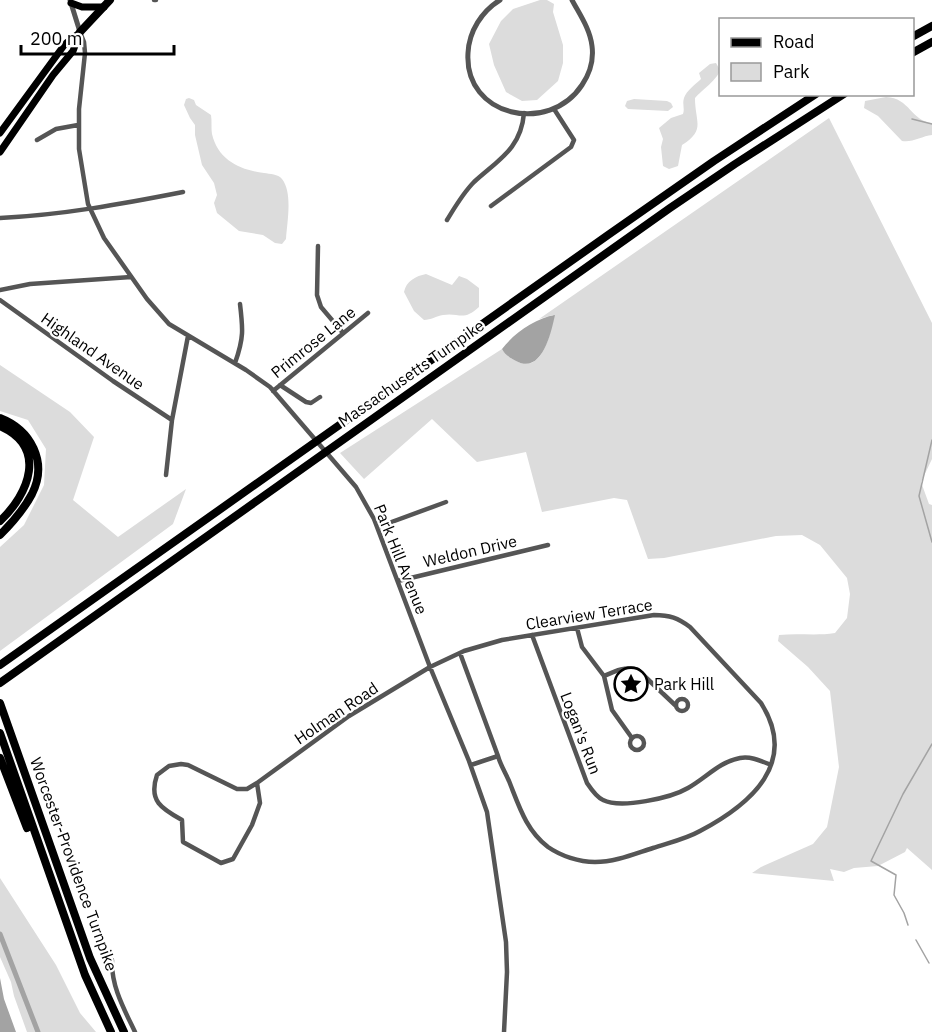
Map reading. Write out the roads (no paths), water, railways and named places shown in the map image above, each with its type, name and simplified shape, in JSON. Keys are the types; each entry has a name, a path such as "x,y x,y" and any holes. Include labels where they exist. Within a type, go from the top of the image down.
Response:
{"highway":[{"path":"80,32 110,0"},
{"path":"914,36 932,26"},
{"path":"914,52 932,42"},
{"name":"Massachusetts Turnpike","path":"3,662 714,160 813,96"},
{"name":"Massachusetts Turnpike","path":"0,683 670,208 841,96"},
{"path":"0,418 23,430 35,449 37,472 32,493 16,517 0,535"},
{"path":"0,426 9,430 24,447 30,471 20,499 0,522"},
{"name":"Worcester-Providence Turnpike","path":"0,703 90,958 124,1032"},
{"name":"Worcester-Providence Turnpike","path":"0,733 85,975 111,1032"},
{"path":"0,758 43,869 55,893"}],"main road":[{"path":"70,2 82,7 104,7"},
{"path":"10,137 0,132 65,44 80,32"},
{"path":"0,152 53,75 73,51 80,32"}],"street":[{"path":"500,0 486,11 473,31 468,45 468,67 475,86 489,101 502,109 524,113 554,109 568,101 578,90 592,64 589,30 572,0"},
{"path":"70,2 80,32"},
{"name":"Park Hill Avenue","path":"80,32 84,42 84,72 78,125 80,163 90,208 104,238 165,320 258,378 273,391 361,494 378,527 430,667 471,765 490,825 504,923 507,972 504,1032"},
{"path":"491,206 571,147 574,140 554,109"},
{"path":"447,220 469,188 513,146 520,135 524,113"},
{"path":"37,140 56,129 78,125"},
{"path":"0,219 112,206 183,192"},
{"path":"318,246 317,295 321,307 343,333"},
{"path":"0,290 30,284 131,277"},
{"name":"Highland Avenue","path":"0,300 172,420"},
{"path":"235,363 242,344 243,333 240,304"},
{"name":"Primrose Lane","path":"273,391 368,313"},
{"path":"166,475 172,420 188,336"},
{"path":"280,385 306,402 311,403 320,397"},
{"path":"378,527 446,502"},
{"name":"Weldon Drive","path":"398,581 548,545"},
{"name":"Clearview Terrace","path":"430,667 460,653 502,640 654,615 679,618 761,703 769,716 773,729 775,742 771,765 763,783 750,798 700,832 608,862 567,857 550,848 526,823 498,756 460,653"},
{"path":"577,628 582,647 604,676 612,710 632,738"},
{"name":"Logan's Run","path":"532,635 587,783 601,800 619,804 679,793 718,767 742,758 754,758 771,765"},
{"name":"Holman Road","path":"257,783 349,716 430,667"},
{"path":"604,676 618,670 631,668 638,670 675,705"},
{"path":"471,765 498,756"},
{"path":"181,764 237,789 247,789 257,783 260,803 252,825 233,859 221,863 183,842 182,820 162,808 154,792 155,781 159,773 172,765 181,764"},
{"path":"112,960 116,990 135,1032"}],"waterway":[{"path":"912,119 932,124"},
{"path":"932,440 919,496 932,542"},
{"path":"908,925 894,895 896,875 871,861 903,794 932,744"},
{"path":"0,934 38,1032"},
{"path":"916,940 929,963"}],"place":[{"name":"Park Hill","path":"631,684"}]}
